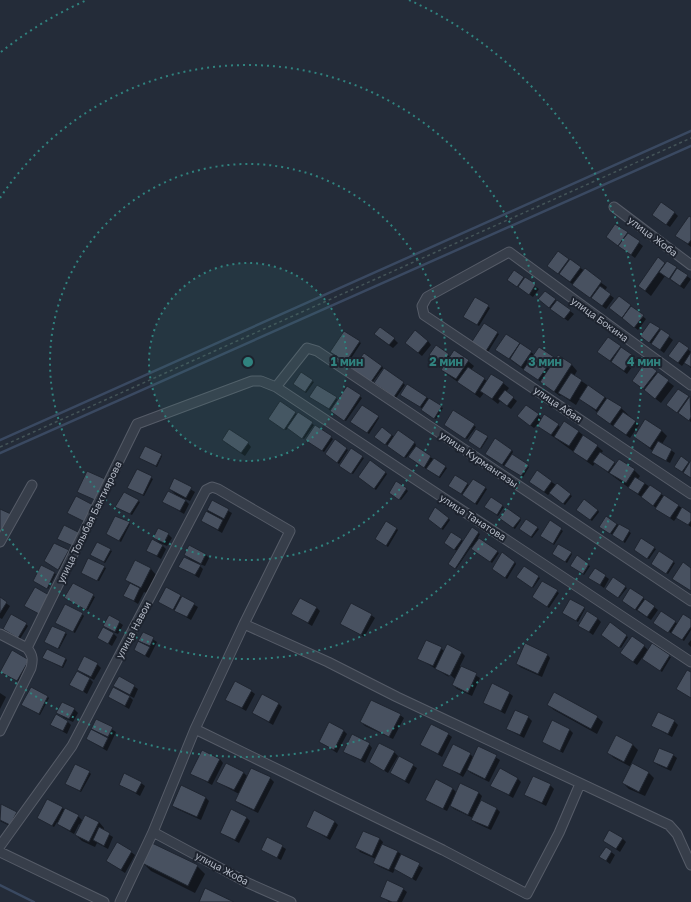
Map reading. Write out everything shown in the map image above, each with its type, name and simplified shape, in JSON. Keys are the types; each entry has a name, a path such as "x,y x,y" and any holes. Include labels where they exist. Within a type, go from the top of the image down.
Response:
{"street":[{"name":"улица Жоба","path":"614,207 691,265"},
{"name":"улица Абая","path":"509,252 427,297 422,306 424,315 691,494"},
{"name":"улица Бокина","path":"509,252 691,386"},
{"name":"улица Курмангазы","path":"276,387 308,348 317,351 691,601"},
{"name":"улица Танатова","path":"252,381 261,381 276,387 691,662"},
{"name":"улица Толыбая Бактиярова","path":"27,648 137,424 252,381"},
{"path":"0,542 32,485"},
{"name":"улица Навои","path":"0,846 72,746 206,490 212,487 218,489 290,531 244,624"},
{"path":"120,902 153,832 195,729 244,624 328,662 397,697 668,825 677,834 691,865"},
{"path":"0,634 27,648 31,653 33,660 31,668 0,731"},
{"path":"195,729 443,850 525,898 559,833 580,784"},
{"name":"улица Жоба","path":"153,832 248,883 291,902"},
{"path":"0,852 104,902"}],"path":[{"path":"0,447 691,138"}],"building":[{"path":"661,202 675,212 666,225 652,215"},
{"path":"689,216 691,217 691,240 688,244 675,236"},
{"path":"615,224 628,232 618,246 606,237"},
{"path":"628,233 640,241 631,255 618,246"},
{"path":"558,251 569,259 558,274 547,266"},
{"path":"658,257 665,263 645,291 638,286"},
{"path":"570,259 581,267 570,282 559,274"},
{"path":"667,261 677,267 669,279 659,272"},
{"path":"585,268 602,281 590,298 572,285"},
{"path":"677,268 688,275 680,286 670,279"},
{"path":"514,270 524,277 517,287 507,280"},
{"path":"525,277 536,284 529,295 518,287"},
{"path":"600,286 611,294 602,306 591,298"},
{"path":"545,291 556,299 549,308 538,299"},
{"path":"619,296 631,305 622,318 609,308"},
{"path":"475,297 489,305 477,325 463,317"},
{"path":"557,300 571,310 564,319 550,309"},
{"path":"631,306 644,315 634,328 622,318"},
{"path":"650,322 660,328 649,343 640,336"},
{"path":"484,323 498,332 486,351 471,343"},
{"path":"380,327 395,338 389,345 374,334"},
{"path":"661,329 670,335 660,350 651,344"},
{"path":"415,330 428,341 418,353 405,343"},
{"path":"344,331 360,341 346,362 330,352"},
{"path":"506,334 520,343 509,359 495,350"},
{"path":"608,337 621,346 610,361 597,352"},
{"path":"679,341 689,348 678,363 668,356"},
{"path":"520,343 532,351 521,367 510,359"},
{"path":"436,345 449,354 443,364 429,355"},
{"path":"539,347 554,357 538,380 523,370"},
{"path":"621,347 634,356 624,371 611,362"},
{"path":"454,350 469,360 456,379 441,370"},
{"path":"691,352 691,367 684,363"},
{"path":"364,353 382,366 371,382 352,369"},
{"path":"558,355 572,364 554,392 540,382"},
{"path":"645,362 657,371 643,389 632,381"},
{"path":"468,367 485,378 475,394 457,382"},
{"path":"384,368 404,382 394,397 374,383"},
{"path":"301,372 313,380 305,392 293,384"},
{"path":"658,372 669,380 655,399 644,390"},
{"path":"571,373 582,380 570,400 558,393"},
{"path":"491,374 504,382 492,399 480,391"},
{"path":"407,384 427,397 420,407 400,395"},
{"path":"317,385 337,397 329,409 309,397"},
{"path":"588,385 605,397 596,410 579,399"},
{"path":"347,386 361,395 344,421 330,411"},
{"path":"678,389 689,396 677,413 666,405"},
{"path":"505,390 514,397 507,406 498,399"},
{"path":"690,396 691,417 689,421 678,413"},
{"path":"429,398 442,406 434,419 421,410"},
{"path":"607,398 622,407 610,424 596,414"},
{"path":"280,401 296,412 284,430 268,419"},
{"path":"362,405 379,416 367,433 350,422"},
{"path":"526,405 539,414 530,426 517,416"},
{"path":"453,410 475,424 465,439 444,425"},
{"path":"298,412 313,422 302,439 287,428"},
{"path":"623,412 636,421 626,435 613,426"},
{"path":"544,414 559,424 551,435 537,426"},
{"path":"645,419 662,430 650,448 634,437"},
{"path":"564,421 579,431 569,446 554,437"},
{"path":"315,425 332,436 322,451 305,440"},
{"path":"382,427 392,435 385,445 374,437"},
{"path":"229,429 249,442 241,453 222,440"},
{"path":"476,429 488,436 480,449 468,441"},
{"path":"398,430 415,442 404,458 387,446"},
{"path":"583,435 598,445 587,461 573,452"},
{"path":"495,438 512,450 502,465 485,454"},
{"path":"335,439 347,448 337,463 325,454"},
{"path":"658,441 672,449 666,461 651,453"},
{"path":"145,446 162,454 156,466 139,458"},
{"path":"416,446 431,456 424,468 408,457"},
{"path":"351,448 363,456 351,474 339,466"},
{"path":"600,452 615,462 608,472 593,462"},
{"path":"512,454 529,465 521,476 504,466"},
{"path":"681,456 689,462 682,472 674,467"},
{"path":"434,458 446,466 439,477 426,469"},
{"path":"619,459 635,469 626,483 609,473"},
{"path":"370,460 386,472 374,489 358,477"},
{"path":"691,460 691,478 683,473"},
{"path":"137,469 152,476 143,495 127,488"},
{"path":"537,470 552,481 544,492 529,482"},
{"path":"87,471 105,479 95,500 77,492"},
{"path":"455,475 468,483 461,494 448,486"},
{"path":"635,477 645,483 638,494 628,488"},
{"path":"174,478 192,487 186,498 169,489"},
{"path":"473,479 486,487 475,504 462,495"},
{"path":"396,481 407,488 399,500 389,493"},
{"path":"557,483 571,494 563,504 549,493"},
{"path":"650,485 662,493 653,506 641,497"},
{"path":"168,491 186,500 180,511 162,502"},
{"path":"124,492 139,500 130,514 115,507"},
{"path":"664,495 679,505 670,518 655,509"},
{"path":"76,496 93,505 85,522 67,513"},
{"path":"491,497 503,505 497,515 484,507"},
{"path":"584,499 598,510 590,520 576,510"},
{"path":"212,500 229,509 224,519 207,510"},
{"path":"435,507 449,518 441,529 428,519"},
{"path":"682,507 691,513 691,521 688,525 676,518"},
{"path":"507,508 521,518 513,528 499,518"},
{"path":"0,509 11,514 0,536"},
{"path":"206,511 223,520 218,530 201,521"},
{"path":"115,516 130,522 119,541 106,534"},
{"path":"606,516 617,524 610,534 599,527"},
{"path":"526,519 538,527 531,537 519,529"},
{"path":"550,520 562,528 553,544 540,536"},
{"path":"386,521 397,528 386,546 375,539"},
{"path":"619,524 630,530 623,542 612,535"},
{"path":"64,525 80,533 73,546 57,539"},
{"path":"472,527 479,532 455,569 448,564"},
{"path":"158,528 169,533 164,543 153,538"},
{"path":"451,532 462,539 454,550 444,543"},
{"path":"479,538 498,551 490,562 471,549"},
{"path":"641,538 655,547 647,559 634,550"},
{"path":"152,539 163,545 157,556 146,551"},
{"path":"97,542 111,549 104,562 90,555"},
{"path":"54,543 69,550 58,570 44,561"},
{"path":"558,544 572,552 565,562 552,554"},
{"path":"189,545 206,554 201,564 184,555"},
{"path":"659,551 674,561 666,574 651,564"},
{"path":"502,552 515,562 505,578 492,569"},
{"path":"577,555 589,564 583,574 570,566"},
{"path":"184,557 201,565 195,575 178,567"},
{"path":"88,558 105,566 97,581 81,573"},
{"path":"135,560 151,568 141,588 125,580"},
{"path":"683,562 691,568 691,591 672,579"},
{"path":"41,565 55,572 47,589 33,581"},
{"path":"524,566 539,576 532,588 516,577"},
{"path":"595,568 606,575 600,585 588,578"},
{"path":"613,577 626,586 618,598 605,589"},
{"path":"542,581 558,590 547,607 532,597"},
{"path":"73,583 94,594 86,610 64,598"},
{"path":"130,583 140,588 134,601 123,596"},
{"path":"35,587 49,595 39,614 24,606"},
{"path":"166,587 181,595 173,610 158,602"},
{"path":"630,588 644,597 635,610 622,601"},
{"path":"182,596 195,603 187,617 174,611"},
{"path":"0,597 7,602 0,613"},
{"path":"300,598 317,607 308,623 291,614"},
{"path":"570,599 585,607 576,621 562,613"},
{"path":"645,599 655,606 647,617 637,610"},
{"path":"351,603 372,614 361,635 340,624"},
{"path":"65,604 83,613 73,632 55,623"},
{"path":"587,611 598,618 589,632 578,626"},
{"path":"661,611 676,621 668,633 653,623"},
{"path":"11,614 27,623 18,638 3,629"},
{"path":"683,614 691,619 691,627 682,640 671,633"},
{"path":"109,615 120,621 115,632 103,626"},
{"path":"610,622 627,635 619,648 601,635"},
{"path":"52,626 66,632 58,649 44,642"},
{"path":"103,627 114,633 108,644 97,638"},
{"path":"143,632 154,637 150,646 138,641"},
{"path":"632,636 645,645 633,662 620,653"},
{"path":"426,640 442,647 433,666 417,659"},
{"path":"138,641 150,647 145,656 134,650"},
{"path":"525,643 548,654 538,674 516,664"},
{"path":"652,643 670,655 660,671 642,659"},
{"path":"447,644 462,652 450,676 435,669"},
{"path":"47,649 66,658 62,667 42,658"},
{"path":"12,650 29,660 17,681 0,672"},
{"path":"84,656 98,663 91,677 77,670"},
{"path":"461,666 477,673 468,693 452,685"},
{"path":"687,670 691,672 691,698 676,689"},
{"path":"77,671 90,678 83,692 69,685"},
{"path":"119,676 135,685 130,695 113,686"},
{"path":"235,681 252,690 242,708 225,700"},
{"path":"492,683 510,692 501,711 483,703"},
{"path":"31,687 48,696 39,714 21,705"},
{"path":"113,687 130,696 125,706 108,697"},
{"path":"554,692 598,716 591,729 547,705"},
{"path":"262,694 279,703 269,722 252,713"},
{"path":"371,700 401,714 389,737 360,722"},
{"path":"62,702 75,708 69,719 56,713"},
{"path":"515,710 529,716 520,735 506,729"},
{"path":"658,712 675,720 668,734 651,726"},
{"path":"56,714 68,721 63,731 50,725"},
{"path":"96,719 113,727 108,737 91,729"},
{"path":"552,720 570,729 560,751 542,742"},
{"path":"329,722 344,730 334,750 319,742"},
{"path":"431,724 449,733 438,754 420,745"},
{"path":"91,729 108,738 103,748 86,739"},
{"path":"352,734 370,743 361,760 343,752"},
{"path":"616,735 633,744 624,762 607,753"},
{"path":"379,743 395,751 384,771 369,762"},
{"path":"453,744 471,753 460,774 442,766"},
{"path":"478,746 497,755 485,779 467,770"},
{"path":"659,748 674,754 667,768 653,762"},
{"path":"202,750 220,759 208,782 190,774"},
{"path":"399,756 414,764 405,781 390,773"},
{"path":"226,763 244,772 234,790 216,782"},
{"path":"632,763 649,772 639,792 622,783"},
{"path":"75,764 90,771 80,791 65,784"},
{"path":"251,768 271,777 254,810 235,801"},
{"path":"500,768 518,778 509,795 490,786"},
{"path":"124,773 142,782 136,793 119,785"},
{"path":"533,776 551,784 542,803 524,795"},
{"path":"436,779 453,788 443,809 425,800"},
{"path":"460,783 479,792 468,815 450,806"},
{"path":"181,785 206,797 197,817 172,806"},
{"path":"47,799 63,807 52,826 37,818"},
{"path":"481,800 497,808 488,827 471,820"},
{"path":"1,804 17,812 10,825 0,820"},
{"path":"65,808 79,815 70,831 57,824"},
{"path":"231,809 247,817 235,840 220,833"},
{"path":"314,810 335,821 327,837 306,827"},
{"path":"85,815 99,822 89,842 75,835"},
{"path":"99,827 110,833 104,846 93,840"},
{"path":"609,830 623,838 616,849 603,841"},
{"path":"363,831 380,838 372,856 355,848"},
{"path":"267,837 283,845 277,858 261,850"},
{"path":"117,842 132,851 121,870 106,861"},
{"path":"152,843 198,865 188,886 142,863"},
{"path":"382,844 398,851 389,870 373,863"},
{"path":"606,847 612,851 606,861 599,857"},
{"path":"401,854 420,863 412,879 394,869"},
{"path":"387,880 404,888 397,902 392,902 380,897"},
{"path":"205,888 234,902 199,902"}],"waterway":[{"path":"0,440 691,131"},
{"path":"0,453 691,146"},
{"path":"0,885 34,902"}]}
